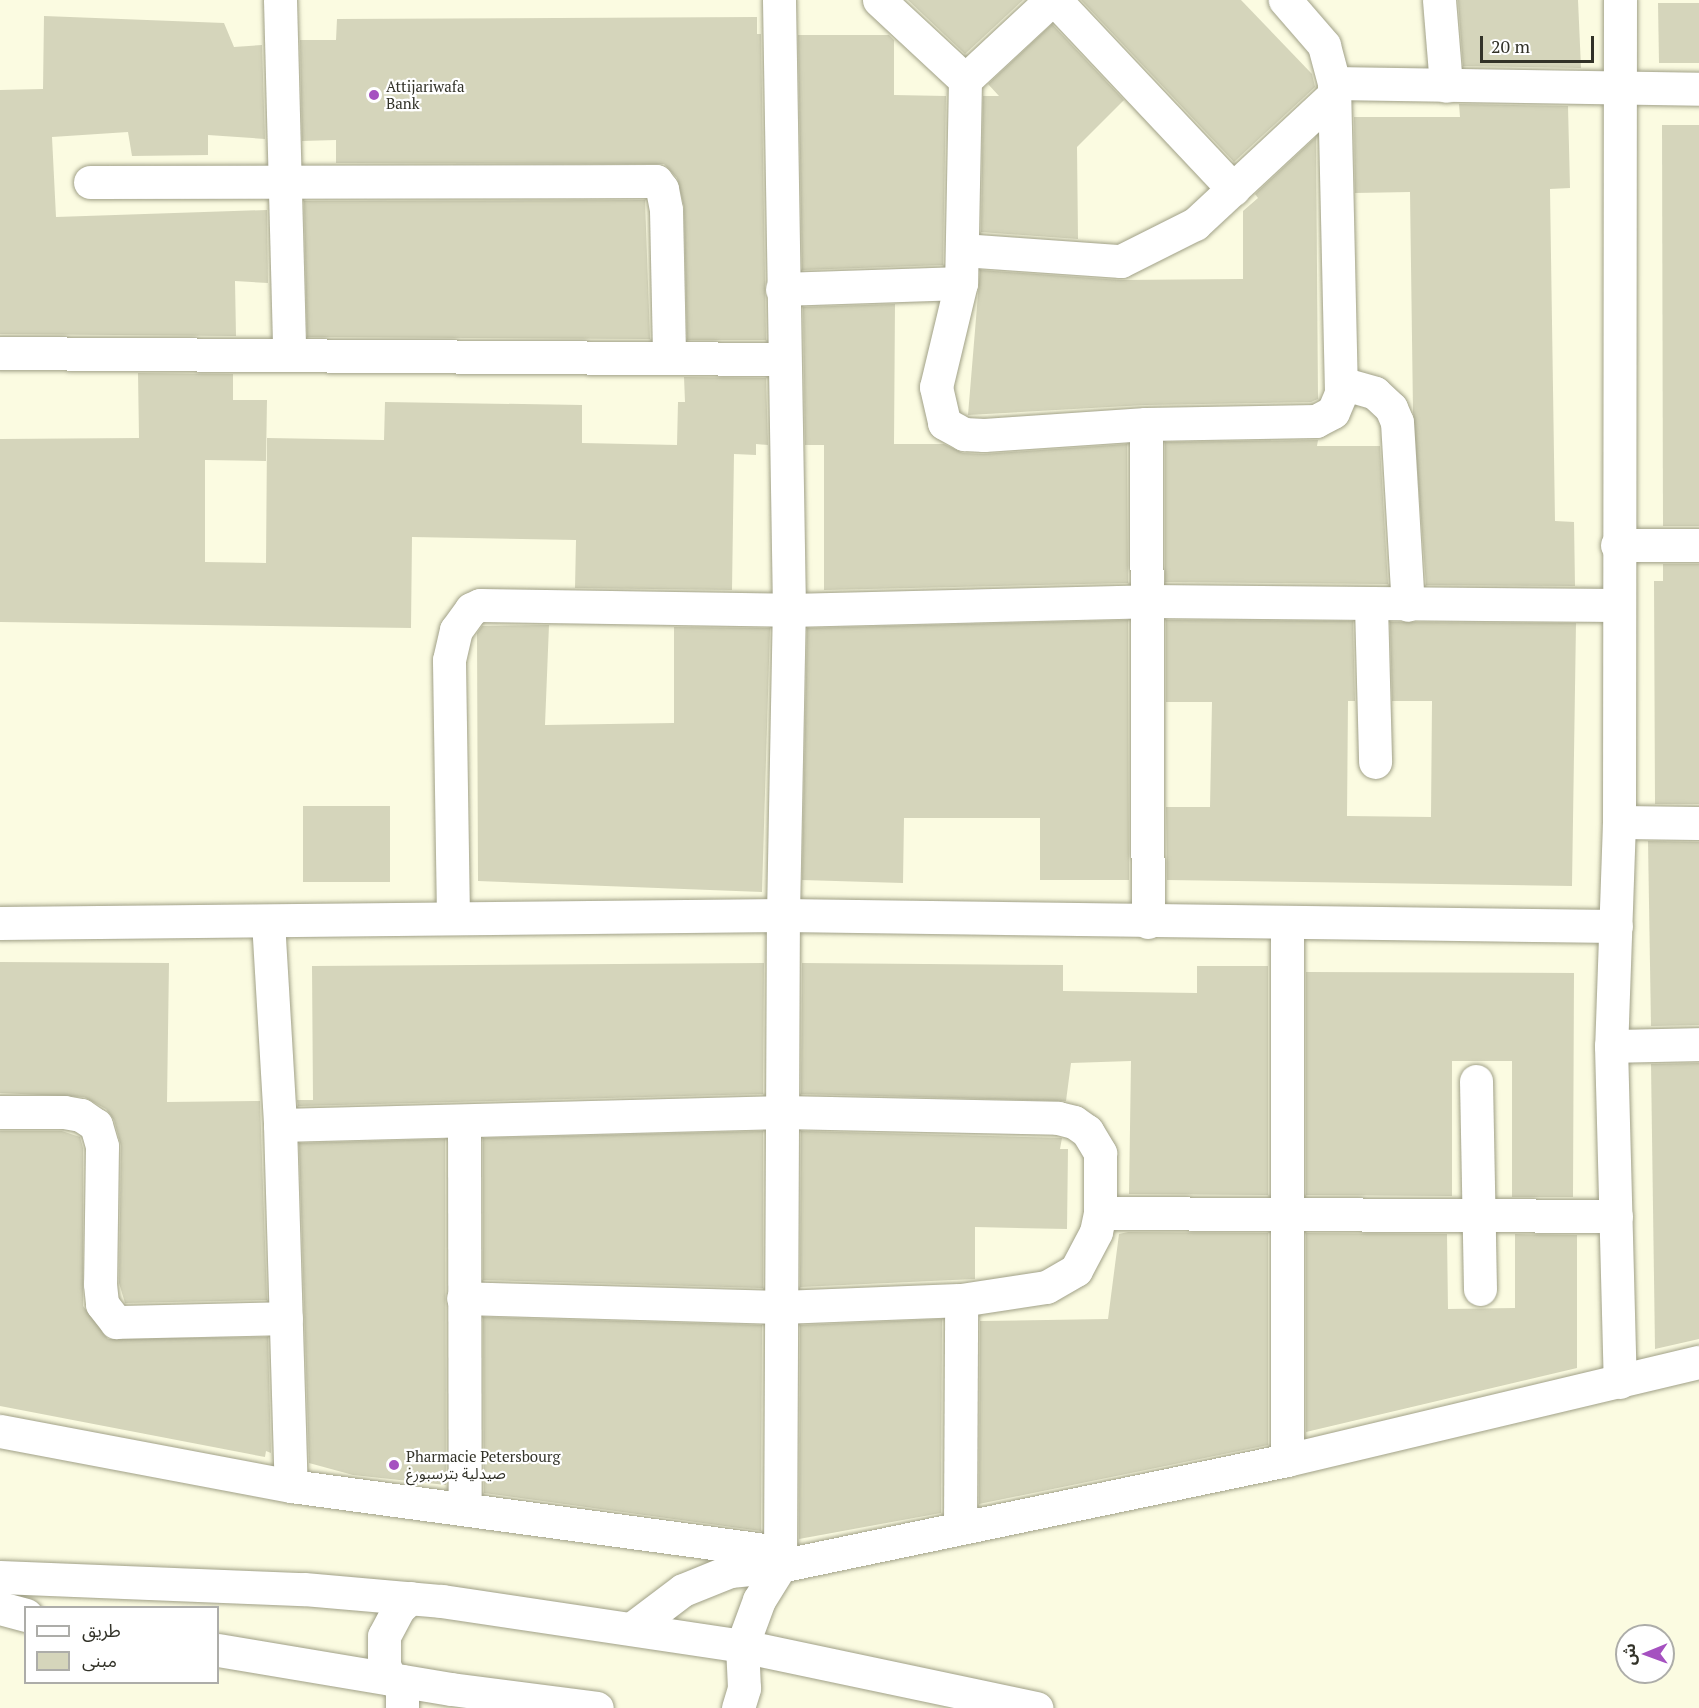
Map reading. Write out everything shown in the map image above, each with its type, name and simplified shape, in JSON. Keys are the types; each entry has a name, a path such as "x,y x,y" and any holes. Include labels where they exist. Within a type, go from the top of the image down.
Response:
{"street":[{"path":"280,0 289,355"},
{"path":"738,1708 744,1688 742,1646 759,1600 780,1559 783,915 789,610 783,359 779,0"},
{"path":"879,0 965,80"},
{"path":"1233,189 1053,0 965,80 961,283 936,387 938,410 952,430 984,435 1146,424 1316,422 1333,412 1341,383 1334,89 1324,45 1285,0"},
{"path":"1439,0 1446,86"},
{"path":"1620,0 1617,87 1619,822 1611,1046 1620,1382"},
{"path":"962,250 1121,261 1195,224 1334,89 1446,86 1699,90"},
{"path":"90,182 656,182 662,189 666,210 669,358"},
{"path":"782,289 961,283"},
{"path":"0,353 783,359"},
{"path":"1341,383 1375,393 1390,408 1397,422 1408,605"},
{"path":"1146,424 1149,600 1148,922"},
{"path":"1617,545 1699,545"},
{"path":"453,917 449,660 456,630 471,609 490,603 789,610 1149,600 1371,605 1618,605"},
{"path":"1371,605 1375,762"},
{"path":"1619,822 1699,823"},
{"path":"0,923 783,915 1148,922 1616,926"},
{"path":"268,921 280,1125 291,1486"},
{"path":"1287,923 1287,1460"},
{"path":"1611,1046 1699,1044"},
{"path":"1476,1081 1480,1289"},
{"path":"0,1112 81,1114 96,1125 102,1146 100,1284 102,1304 111,1318 124,1324 286,1318"},
{"path":"280,1125 782,1112 1074,1122 1095,1140 1100,1153 1101,1213 1087,1253 1063,1280 1046,1287 961,1300 781,1307 463,1298"},
{"path":"464,1122 465,1509"},
{"path":"1101,1213 1616,1216"},
{"path":"960,1528 961,1300"},
{"path":"634,1627 683,1590 730,1571 780,1559 960,1528 1287,1460 1699,1362"},
{"path":"0,1431 291,1486 465,1509 780,1559"},
{"path":"0,1577 304,1589 410,1598 634,1627 742,1646 1037,1708"},
{"path":"398,1689 384,1665 384,1636 394,1614 410,1598"},
{"path":"0,1608 24,1614"},
{"path":"219,1650 450,1699 597,1708"}],"building":[{"path":"908,0 1023,0 965,54"},
{"path":"1081,0 1241,0 1312,74 1315,87 1234,162"},
{"path":"1458,0 1578,0 1581,68 1463,66"},
{"path":"1658,3 1699,3 1699,63 1659,63"},
{"path":"44,16 224,23 234,47 262,45 265,139 208,135 208,155 132,156 128,132 52,137 56,217 267,210 268,283 235,281 236,336 0,334 0,90 43,89"},
{"path":"757,17 757,34 761,34 766,340 687,340 684,207 677,178 664,164 336,163 336,140 302,141 300,40 336,40 337,19"},
{"path":"1052,24 1124,100 1077,147 1078,239 981,232 983,96 999,96 988,84"},
{"path":"798,35 889,35 894,40 894,95 946,96 943,265 802,270"},
{"path":"1459,104 1568,106 1570,188 1550,189 1555,521 1574,522 1575,586 1426,585 1413,411 1410,192 1355,193 1354,117 1460,117"},
{"path":"1662,125 1699,125 1699,526 1663,526"},
{"path":"1316,137 1318,399 1311,402 1145,405 968,415 980,270 1120,280 1243,279 1243,211 1258,198 1255,194"},
{"path":"645,200 650,339 307,337 304,201"},
{"path":"895,304 894,444 944,444 963,453 983,454 1127,444 1128,583 824,590 824,445 805,445 803,307"},
{"path":"138,373 233,374 233,400 267,400 266,461 205,460 205,562 266,563 267,438 384,440 385,402 582,405 582,443 677,445 678,402 685,402 684,377 766,378 768,445 756,444 756,455 734,454 732,590 575,588 576,540 412,537 411,628 0,622 0,439 139,438"},
{"path":"1318,440 1317,446 1380,446 1388,584 1165,582 1165,442"},
{"path":"1663,564 1699,564 1699,804 1655,804 1654,581 1663,581"},
{"path":"1128,620 1129,880 1040,880 1040,818 904,818 903,883 802,880 807,628"},
{"path":"1166,620 1353,621 1355,701 1348,701 1347,816 1431,817 1432,701 1392,701 1390,622 1576,623 1572,886 1167,880 1166,807 1210,807 1212,702 1166,702"},
{"path":"549,625 545,725 674,723 674,627 770,628 762,892 478,881 477,633 482,626"},
{"path":"303,806 390,806 390,882 303,882"},
{"path":"1648,841 1699,842 1699,1025 1651,1026"},
{"path":"0,962 169,963 167,1102 260,1101 267,1300 125,1303 119,1283 121,1146 114,1120 106,1109 84,1097 0,1093"},
{"path":"764,963 763,1094 298,1106 297,1100 313,1100 312,966"},
{"path":"802,963 1063,965 1063,991 1197,993 1197,966 1268,966 1268,1195 1129,1194 1131,1061 1071,1063 1066,1101 801,1094"},
{"path":"1306,972 1574,973 1573,1197 1512,1197 1512,1061 1452,1061 1452,1196 1306,1195"},
{"path":"1699,1063 1699,1339 1655,1349 1651,1064"},
{"path":"0,1131 62,1131 80,1137 83,1148 83,1306 108,1339 268,1337 271,1453 266,1451 265,1457 0,1406"},
{"path":"763,1131 763,1288 483,1280 483,1138"},
{"path":"801,1131 1062,1138 1060,1149 1068,1149 1067,1229 975,1227 975,1279 800,1287"},
{"path":"445,1139 446,1485 353,1475 309,1463 299,1143"},
{"path":"1128,1232 1268,1233 1268,1445 979,1504 980,1321 1108,1319 1119,1234"},
{"path":"1306,1233 1447,1234 1448,1309 1515,1308 1515,1234 1577,1235 1577,1368 1306,1432"},
{"path":"483,1317 762,1325 761,1531 484,1493"},
{"path":"942,1319 941,1513 799,1539 800,1325"}],"place":[{"name":"Attijariwafa Bank","path":"374,95"},
{"name":"Pharmacie Petersbourg صيدلية بترسبورغ","path":"394,1465"}]}
